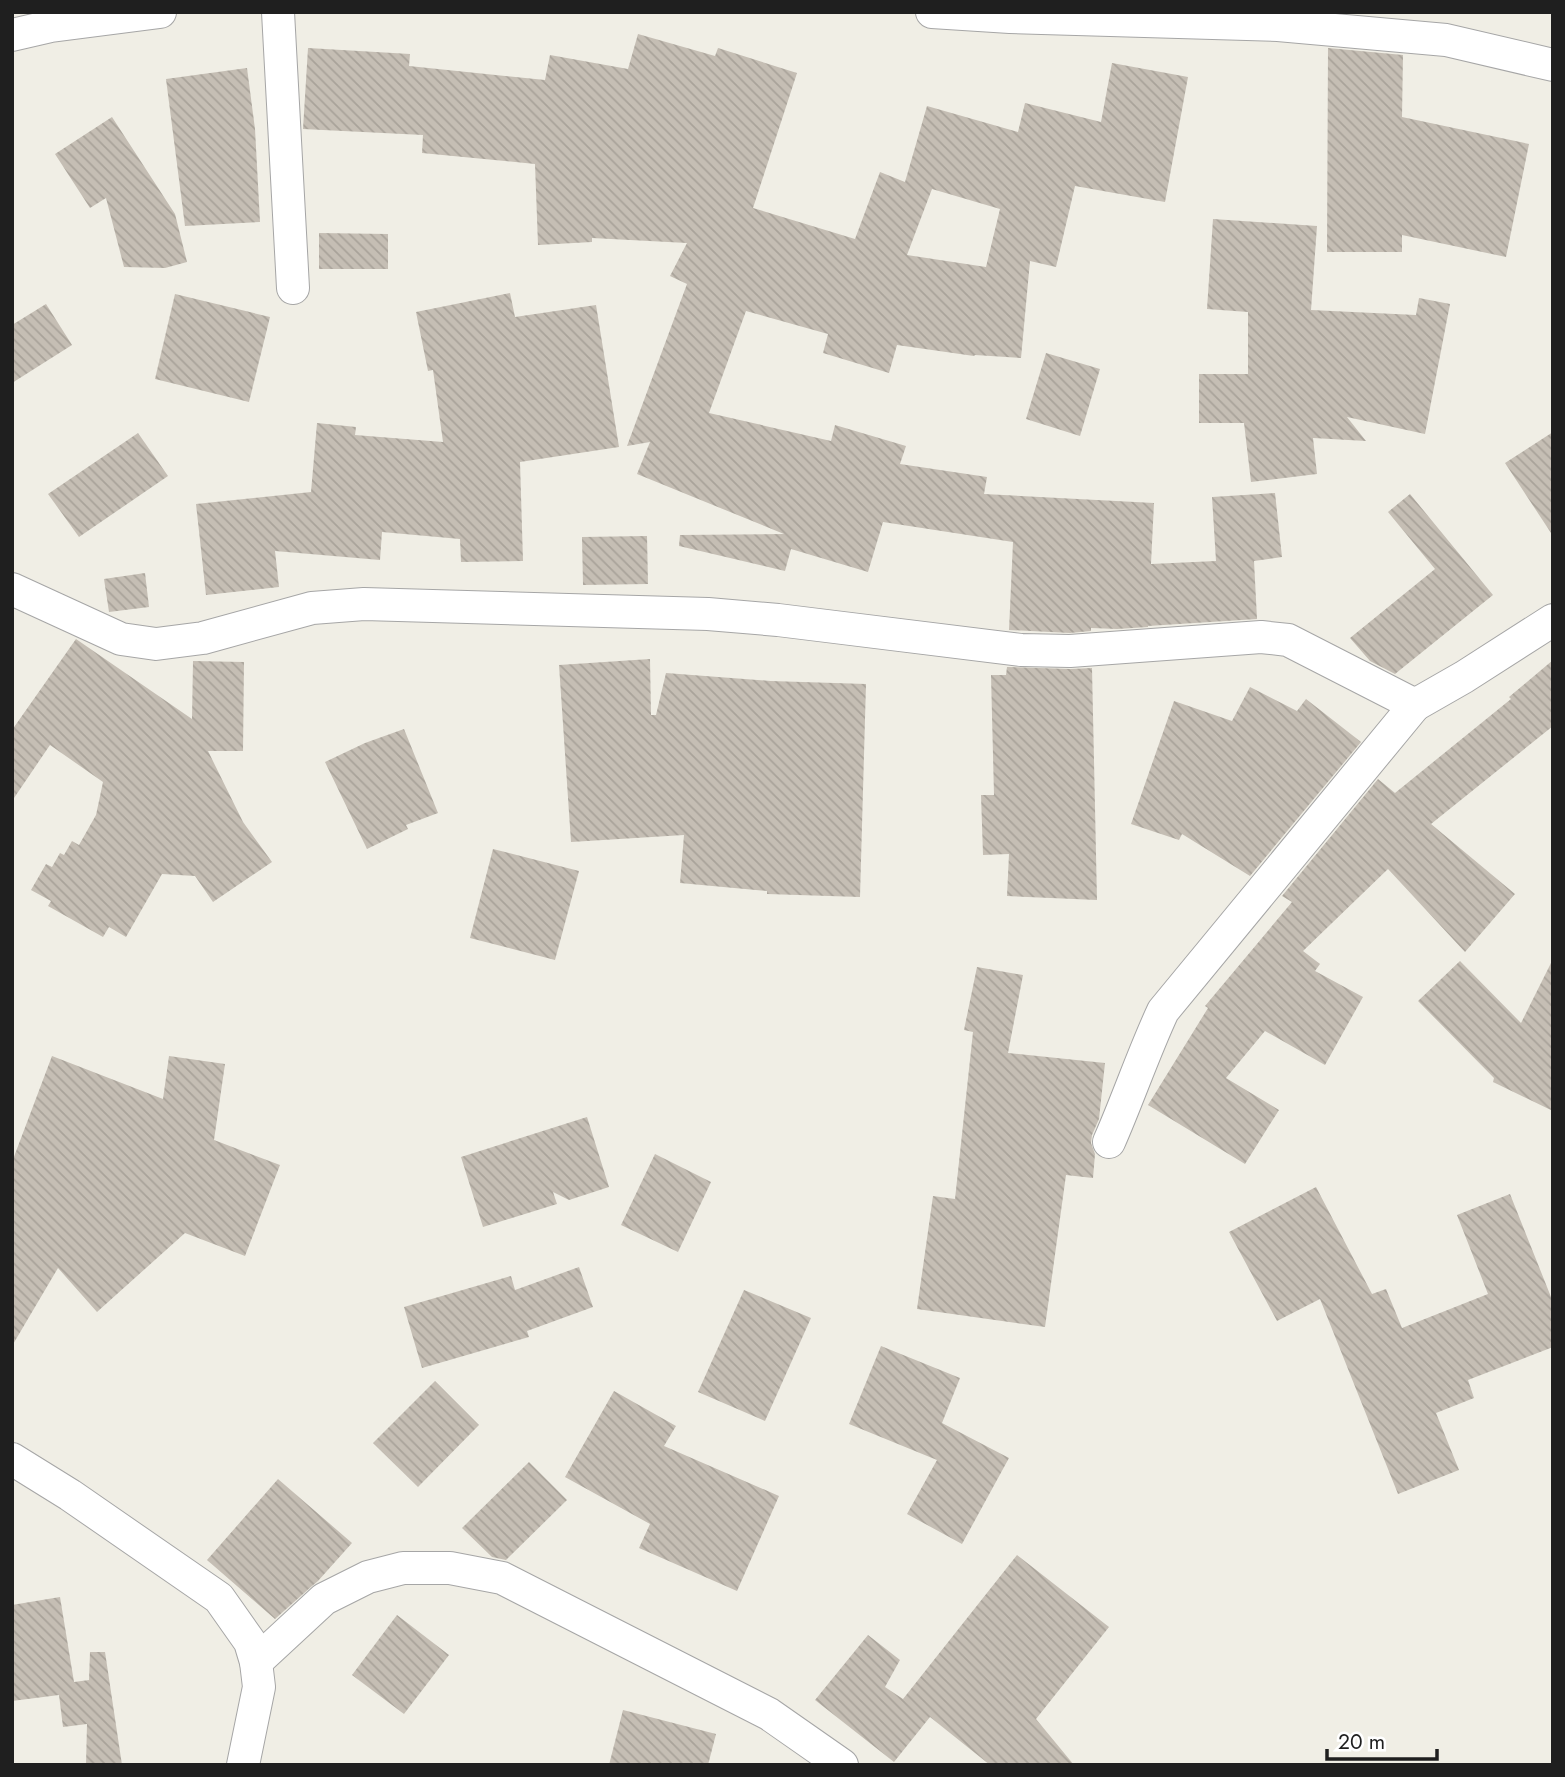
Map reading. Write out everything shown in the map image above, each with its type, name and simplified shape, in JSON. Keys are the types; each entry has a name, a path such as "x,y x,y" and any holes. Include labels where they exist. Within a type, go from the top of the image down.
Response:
{"street":[{"path":"12,35 51,26 160,12"},
{"path":"278,12 293,288"},
{"path":"932,12 1279,19 1446,40 1553,65"},
{"path":"12,589 121,639 156,644 203,638 312,608 364,604 708,614 1021,650 1070,650 1261,637 1288,640 1415,705"},
{"path":"1110,1142 1163,1012 1415,705 1553,620"},
{"path":"12,1459 71,1495 219,1598 250,1642 256,1662 259,1687 243,1765"},
{"path":"256,1662 324,1599 368,1577 404,1568 450,1568 502,1578 769,1714 842,1765"}],"building":[{"path":"638,34 715,56 718,48 797,73 753,208 855,239 880,172 905,182 927,106 1018,132 1025,103 1101,122 1112,63 1188,77 1165,202 1075,186 1056,267 1030,261 1021,358 974,356 897,345 889,373 823,353 828,334 746,311 709,413 831,441 835,425 906,446 900,464 987,477 984,494 1154,503 1151,564 1216,561 1212,497 1275,493 1282,557 1254,561 1257,619 1117,629 1091,628 1091,631 1070,633 1009,630 1013,542 883,522 868,572 791,549 785,571 679,546 680,535 784,534 637,474 650,442 627,446 687,284 670,276 687,243 592,238 592,242 538,245 535,164 422,153 423,135 303,129 308,48 410,54 409,66 545,80 550,55 628,69","holes":["932,189 1000,209 986,267 907,255"]},
{"path":"1328,48 1403,55 1402,117 1529,144 1506,257 1402,235 1402,252 1327,252"},
{"path":"247,68 255,129 260,222 185,226 166,79"},
{"path":"112,117 175,214 187,262 165,268 124,267 106,198 90,208 55,154"},
{"path":"1213,219 1317,226 1311,310 1416,315 1419,298 1450,304 1425,434 1347,417 1366,441 1313,438 1317,474 1251,482 1244,423 1199,423 1199,374 1248,374 1248,312 1207,309"},
{"path":"319,233 388,234 388,269 319,269"},
{"path":"510,293 515,317 596,305 619,447 520,462 523,561 461,562 460,539 382,532 380,560 275,551 279,587 206,595 196,504 311,492 317,423 356,427 355,435 443,442 433,370 428,371 416,312"},
{"path":"175,294 270,317 249,402 155,379"},
{"path":"46,304 72,345 12,383 12,325"},
{"path":"1046,353 1100,369 1080,436 1026,419"},
{"path":"1553,432 1553,536 1505,463"},
{"path":"138,433 168,476 79,537 48,494"},
{"path":"1410,494 1493,595 1395,674 1370,661 1350,638 1435,569 1388,512"},
{"path":"647,536 648,584 583,585 582,537"},
{"path":"145,573 149,607 109,612 104,579"},
{"path":"76,639 192,719 193,661 244,662 243,751 208,751 243,822 272,862 213,902 195,876 162,874 126,937 109,927 103,937 48,906 51,901 31,890 46,864 52,867 60,853 64,855 72,841 79,845 96,815 103,782 50,745 12,801 12,730"},
{"path":"650,659 651,715 656,715 666,673 771,681 866,684 860,897 767,894 767,891 680,883 684,835 571,842 559,665"},
{"path":"1553,660 1553,726 1431,824 1515,894 1465,952 1388,869 1303,951 1320,964 1315,971 1363,997 1325,1065 1265,1031 1226,1078 1279,1110 1245,1164 1148,1105 1208,1008 1205,1006 1292,902 1282,896 1378,779 1395,793 1511,699 1509,697"},
{"path":"1007,667 1092,668 1097,900 1007,896 1009,854 983,855 981,795 994,795 991,675 1006,675"},
{"path":"1250,687 1297,711 1306,699 1361,742 1250,876 1182,834 1179,840 1131,824 1174,701 1232,721"},
{"path":"404,729 438,813 406,825 408,829 367,849 325,762 365,743"},
{"path":"493,849 579,871 555,960 470,938"},
{"path":"1553,959 1553,1111 1493,1082 1494,1078 1418,1001 1460,961 1521,1023"},
{"path":"977,967 1023,975 1008,1053 1105,1063 1099,1119 1091,1143 1095,1154 1093,1178 1066,1175 1045,1327 917,1309 933,1196 955,1199 973,1032 964,1030"},
{"path":"52,1056 163,1099 169,1056 225,1064 214,1140 280,1165 245,1256 185,1233 97,1312 58,1268 12,1346 12,1162"},
{"path":"587,1117 609,1187 569,1200 553,1192 557,1204 483,1227 461,1157"},
{"path":"655,1154 711,1182 678,1252 621,1225"},
{"path":"1316,1187 1372,1294 1386,1289 1402,1328 1488,1294 1457,1215 1510,1194 1553,1302 1553,1347 1468,1380 1474,1398 1436,1413 1459,1470 1398,1494 1320,1299 1277,1321 1229,1232"},
{"path":"579,1267 593,1307 527,1331 529,1337 422,1368 404,1307 511,1276 515,1290"},
{"path":"744,1290 811,1318 765,1421 698,1392"},
{"path":"881,1346 960,1378 942,1423 1009,1458 962,1544 907,1514 937,1460 849,1424"},
{"path":"435,1381 479,1425 418,1487 373,1443"},
{"path":"614,1391 676,1426 664,1446 779,1496 737,1591 639,1548 650,1524 565,1477"},
{"path":"529,1462 567,1500 506,1560 492,1557 462,1528"},
{"path":"278,1479 352,1543 318,1581 275,1619 207,1560"},
{"path":"1017,1555 1109,1627 1036,1719 1074,1765 990,1765 930,1717 894,1762 815,1700 868,1635 900,1660 885,1687 903,1699"},
{"path":"60,1597 74,1682 89,1680 90,1652 105,1652 122,1765 86,1765 87,1724 63,1727 59,1695 12,1701 12,1605"},
{"path":"397,1615 449,1655 404,1714 352,1675"},
{"path":"623,1710 716,1734 708,1765 609,1765"}]}
